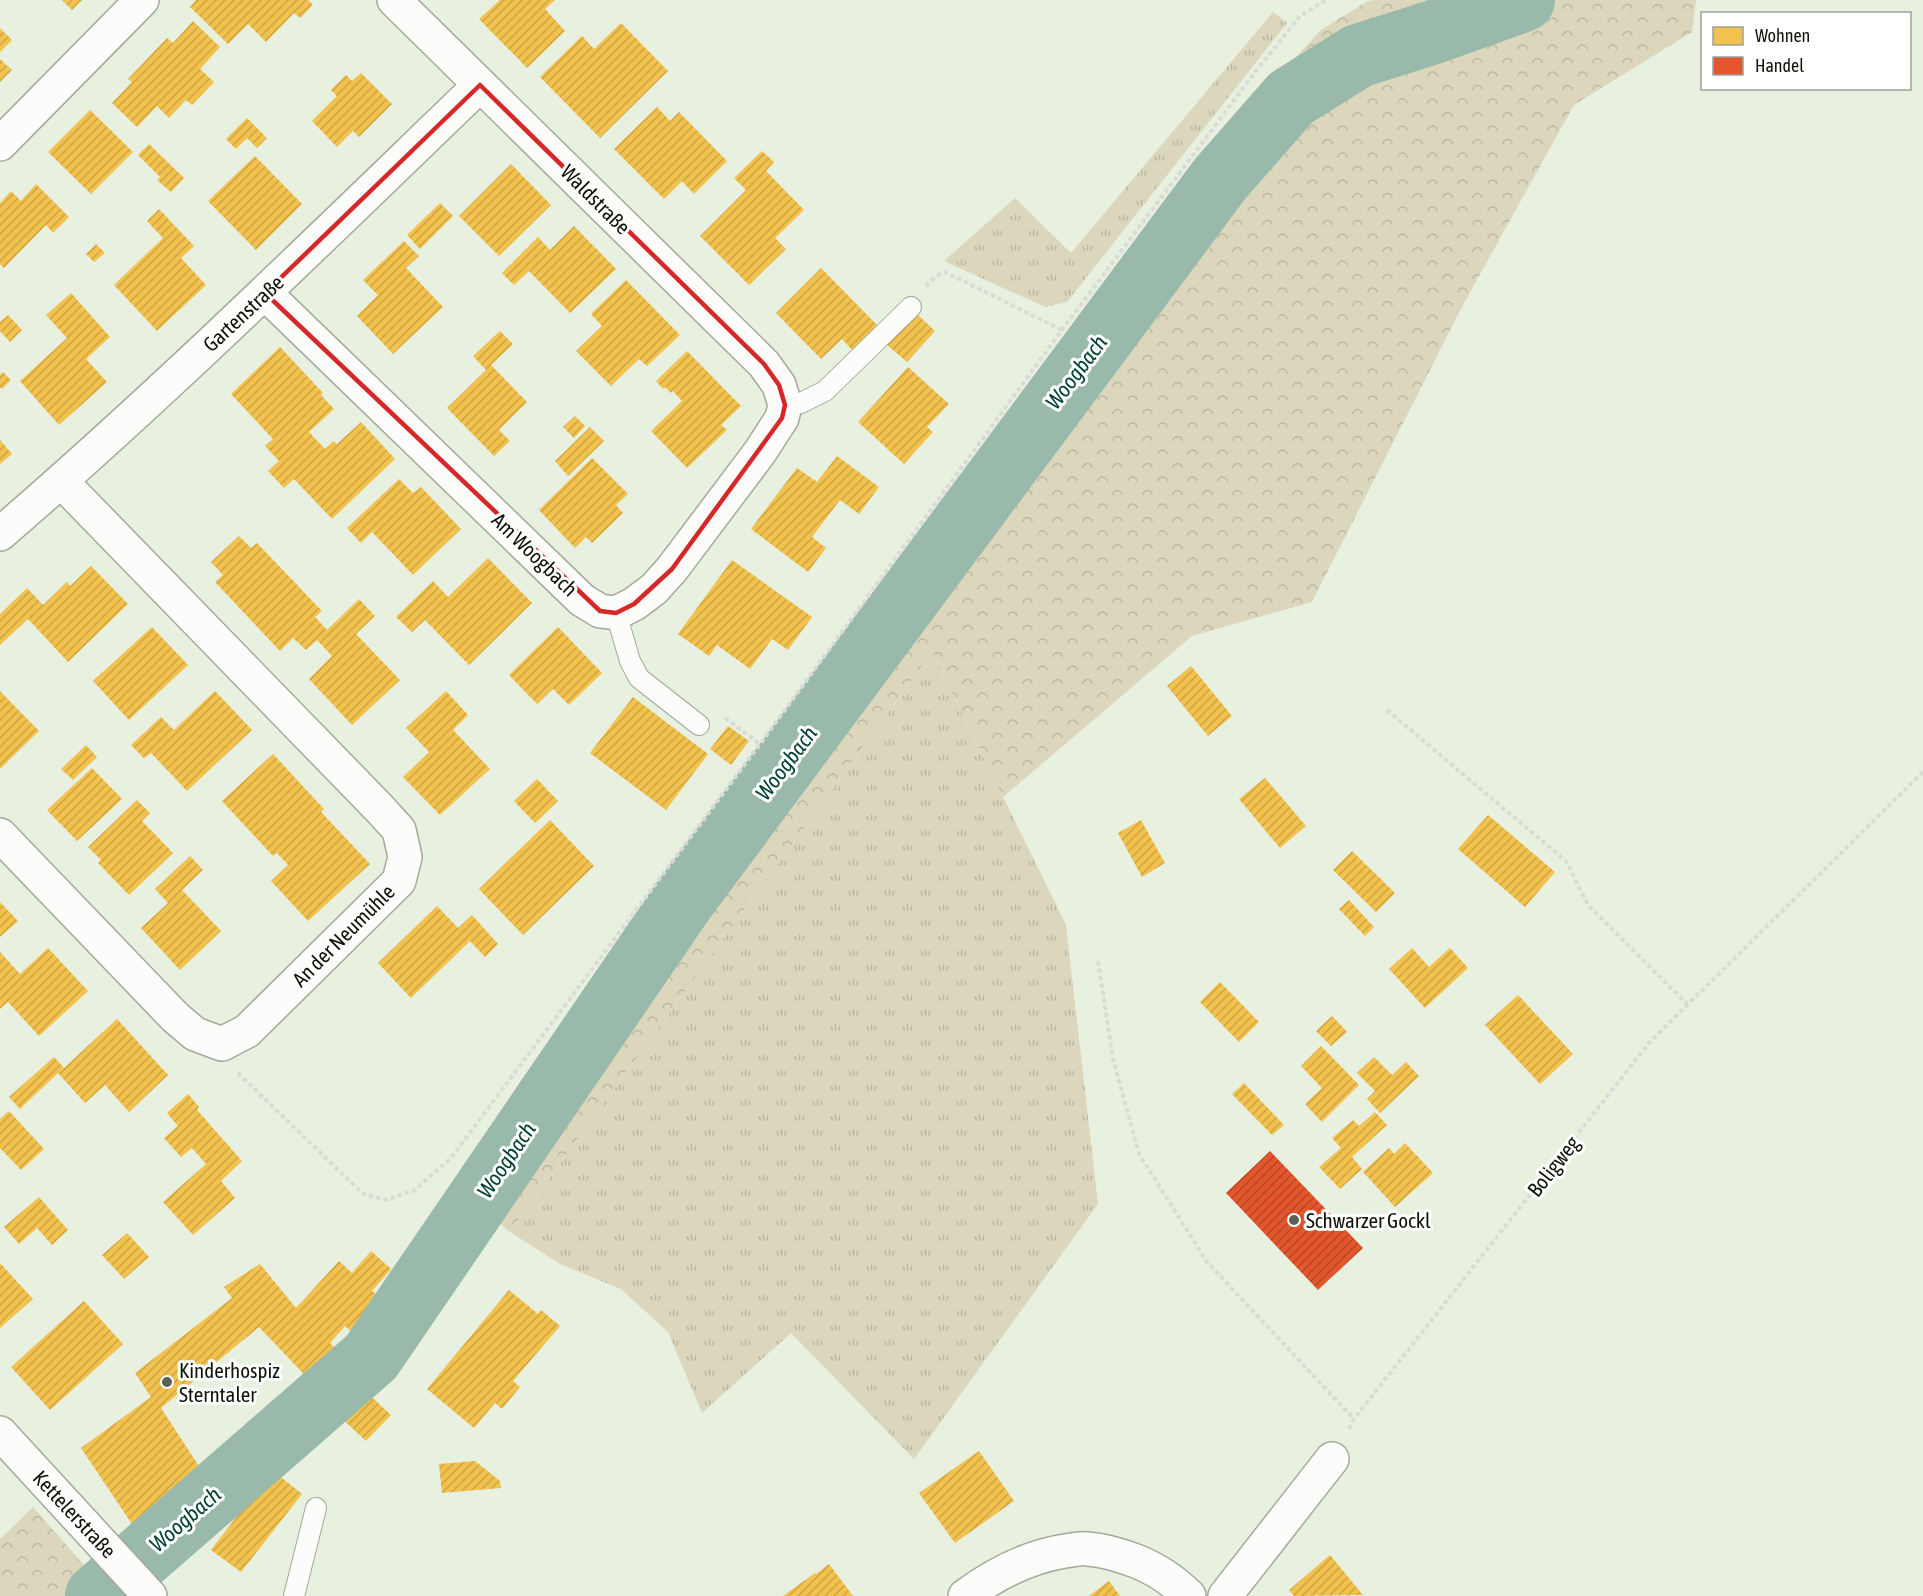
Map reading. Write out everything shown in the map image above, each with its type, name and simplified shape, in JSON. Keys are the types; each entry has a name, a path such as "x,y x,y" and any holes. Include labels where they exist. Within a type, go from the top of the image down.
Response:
{"street":[{"path":"0,144 142,0"},
{"name":"Waldstraße","path":"394,0 764,364 779,385 785,405"},
{"name":"Gartenstraße","path":"0,534 62,482 265,293 480,85"},
{"name":"Am Woogbach","path":"265,293 582,600 600,611 616,613"},
{"path":"616,613 634,604 672,569 760,452 782,418 785,405"},
{"name":"An der Neumühle","path":"62,482 399,830 405,857 399,881 247,1031 222,1044"},
{"path":"0,835 175,1017 195,1034 222,1044"},
{"name":"Kettelerstraße","path":"0,1433 150,1596"},
{"path":"1225,1596 1332,1459"},
{"path":"965,1596 1019,1563 1049,1554 1086,1548 1116,1553 1152,1568 1190,1596"}],"lane":[{"path":"785,405 801,402 825,391 911,308"},
{"path":"616,613 630,661 639,678 699,725"},
{"path":"294,1596 316,1508"}],"path":[{"path":"222,1044 230,1066 363,1194 387,1200 415,1190 451,1158 767,735 1062,330 1253,75 1300,16 1326,0"},
{"path":"911,308 912,299 936,276 945,272 1062,330"},
{"path":"1387,710 1566,861 1588,904 1688,1005"},
{"name":"Boligweg","path":"1332,1459 1354,1419 1649,1043 1923,772"},
{"path":"1098,961 1113,1059 1139,1154 1207,1262 1354,1419"}],"highlighted area":[{"path":"480,85 764,364 779,385 785,405 782,418 672,569 634,604 616,613 600,611 265,293"}],"green space":[{"path":"1373,0 1696,0 1692,32 1574,105 1463,305 1312,602 1192,636 1003,797 932,652 510,1232 455,1187 775,741 1230,128 1321,30"},
{"path":"1273,12 1287,23 1067,302 1045,307 944,261 1015,198 1071,253"},
{"path":"932,652 1066,925 1098,1204 914,1459 791,1333 702,1413 668,1332 621,1289 560,1264 510,1232"},
{"path":"33,1507 111,1596 0,1596 0,1539"}],"building: Wohnen":[{"path":"62,0 82,0 72,10"},
{"path":"196,0 308,0 313,5 300,18 294,13 266,42 248,24 228,44 190,7"},
{"path":"500,0 555,0 545,9 565,31 527,68 479,19"},
{"path":"193,21 220,47 200,69 214,82 192,105 186,100 169,118 157,106 137,127 112,103 132,82 128,79 167,38 173,43"},
{"path":"621,23 668,71 600,138 540,77 582,36 594,49"},
{"path":"0,28 12,40 0,52"},
{"path":"0,59 12,70 0,82"},
{"path":"361,73 392,104 359,137 353,131 337,147 312,121 337,96 331,90 346,75 352,81"},
{"path":"657,107 670,121 679,112 727,161 694,194 682,181 664,199 614,149"},
{"path":"90,110 133,152 91,194 48,152"},
{"path":"247,118 267,138 257,148 247,138 236,149 226,139"},
{"path":"149,144 184,178 171,192 157,180 160,177 138,155"},
{"path":"762,151 774,162 766,171 804,210 775,238 786,249 749,285 700,236 746,190 734,178"},
{"path":"255,156 302,204 256,250 208,201"},
{"path":"511,164 551,205 499,256 459,216"},
{"path":"36,184 69,217 53,233 46,225 4,268 0,264 0,203 11,191 21,201"},
{"path":"440,203 453,216 420,249 407,235"},
{"path":"159,209 194,246 181,258 206,285 157,331 114,285 163,238 147,221"},
{"path":"574,226 616,269 570,313 529,271 514,285 502,273 538,237 550,250"},
{"path":"404,241 419,256 406,268 443,307 393,354 357,316 378,295 363,280"},
{"path":"96,244 105,253 94,262 86,254"},
{"path":"821,268 880,328 854,352 842,339 821,359 776,313"},
{"path":"626,280 680,335 647,366 639,359 611,386 576,351 602,326 591,314"},
{"path":"71,293 110,337 86,359 107,382 59,425 20,381 67,338 46,315"},
{"path":"915,312 935,331 907,362 886,344"},
{"path":"8,315 22,330 10,342 0,331 0,322"},
{"path":"500,331 513,344 491,365 527,402 499,430 510,441 494,456 447,408 486,370 473,356"},
{"path":"280,347 323,393 321,395 334,409 309,432 325,449 334,441 337,444 361,422 395,459 332,519 294,479 284,488 268,471 279,461 265,446 273,439 231,394"},
{"path":"687,351 741,406 721,425 727,430 687,468 651,431 682,401 673,391 671,393 665,387 663,389 656,381"},
{"path":"908,367 949,404 927,427 933,432 904,464 858,422"},
{"path":"3,372 11,380 2,389 0,375"},
{"path":"575,416 585,426 574,438 563,427"},
{"path":"590,427 604,441 568,476 555,461"},
{"path":"0,440 12,454 0,464"},
{"path":"837,456 879,487 859,514 840,500 812,537 826,548 808,572 751,529 797,468 817,482"},
{"path":"592,458 628,494 616,505 623,513 592,543 586,537 575,548 539,510"},
{"path":"399,479 413,493 421,487 461,529 413,575 372,532 361,543 347,528"},
{"path":"239,536 251,548 257,543 322,611 315,617 327,630 359,599 375,616 356,634 400,680 352,725 309,679 332,656 317,640 306,650 293,638 280,651 215,582 223,575 211,562"},
{"path":"488,558 532,603 469,665 425,620 412,632 396,617 433,581 448,597"},
{"path":"732,560 812,617 788,650 772,639 750,669 717,645 709,656 678,634"},
{"path":"91,566 128,604 68,662 28,619 0,645 0,614 27,588 43,605 67,582 70,586"},
{"path":"152,627 188,665 129,720 93,681"},
{"path":"558,627 602,673 569,705 553,689 537,704 509,675"},
{"path":"1191,666 1232,716 1208,736 1167,686"},
{"path":"0,691 39,731 0,769"},
{"path":"215,691 252,730 187,791 151,753 144,758 131,745 161,717 174,730"},
{"path":"446,691 468,715 453,730 490,769 440,815 403,777 429,752 406,728"},
{"path":"633,697 708,754 666,810 590,753"},
{"path":"728,726 749,741 731,765 710,749"},
{"path":"86,745 97,757 73,780 61,769"},
{"path":"273,754 324,809 321,812 370,864 308,921 271,881 288,865 277,853 273,856 222,801"},
{"path":"92,768 122,799 77,841 47,810"},
{"path":"1265,778 1306,826 1280,848 1239,799"},
{"path":"537,779 558,801 535,823 514,801"},
{"path":"137,800 150,813 142,821 173,853 129,895 98,863 101,860 88,847"},
{"path":"1488,815 1555,872 1525,907 1458,849"},
{"path":"550,820 594,866 523,935 479,889"},
{"path":"1141,820 1165,863 1142,877 1118,833"},
{"path":"1352,851 1395,893 1376,912 1333,870"},
{"path":"190,856 203,870 182,890 221,931 180,970 141,928 168,903 155,889"},
{"path":"1349,900 1374,927 1365,936 1339,909"},
{"path":"0,902 18,921 0,937"},
{"path":"437,906 458,928 472,915 498,944 485,957 470,941 411,998 378,963"},
{"path":"48,948 88,991 39,1036 8,1002 0,1009 0,952 20,974"},
{"path":"1412,948 1429,967 1450,948 1468,968 1425,1008 1389,969"},
{"path":"1220,982 1259,1022 1239,1042 1200,1002"},
{"path":"1518,995 1573,1054 1540,1084 1485,1025"},
{"path":"1332,1016 1347,1032 1331,1046 1316,1031"},
{"path":"117,1019 168,1075 129,1112 105,1085 85,1103 58,1073 20,1109 9,1097 54,1057 64,1068"},
{"path":"1321,1046 1359,1085 1322,1122 1305,1104 1322,1088 1301,1066"},
{"path":"1374,1057 1392,1075 1406,1062 1419,1076 1380,1113 1367,1099 1375,1091 1357,1073"},
{"path":"1244,1083 1284,1125 1272,1135 1232,1094"},
{"path":"188,1094 199,1107 197,1110 242,1161 221,1181 235,1198 193,1235 163,1202 206,1164 192,1148 181,1157 164,1138 178,1126 167,1113"},
{"path":"9,1111 44,1149 21,1170 0,1148 0,1119"},
{"path":"1375,1112 1387,1125 1352,1157 1362,1169 1340,1189 1319,1167 1341,1148 1332,1138 1353,1120 1359,1126"},
{"path":"1405,1143 1433,1173 1395,1207 1363,1172 1389,1148 1394,1154"},
{"path":"39,1197 68,1230 52,1245 37,1228 19,1244 4,1227"},
{"path":"127,1233 149,1257 124,1279 102,1255"},
{"name":"Kinderhospiz Sterntaler","path":"371,1251 391,1269 372,1291 389,1305 359,1338 345,1326 330,1343 350,1365 320,1391 259,1327 161,1408 204,1474 134,1527 81,1448 151,1397 135,1373 232,1298 224,1287 260,1264 296,1308 339,1261 352,1273"},
{"path":"0,1263 33,1299 0,1328"},
{"path":"509,1290 538,1314 541,1310 560,1326 513,1381 520,1387 502,1409 495,1403 474,1428 427,1389"},
{"path":"84,1301 123,1344 50,1410 11,1367"},
{"path":"362,1388 391,1415 366,1441 337,1414"},
{"path":"979,1451 1014,1501 955,1543 919,1493"},
{"path":"475,1461 500,1481 501,1488 442,1493 439,1464"},
{"path":"272,1470 302,1494 241,1572 211,1550"},
{"path":"1330,1555 1363,1595 1294,1596 1289,1590"},
{"path":"829,1564 853,1596 783,1596 816,1574"},
{"path":"1109,1581 1120,1596 1089,1596"}],"building: Handel":[{"name":"Schwarzer Gockl","path":"1270,1151 1363,1248 1318,1290 1226,1193"}],"waterway":[{"name":"Woogbach","path":"97,1596 371,1357 682,902 1220,179 1291,98 1358,56 1523,0"}],"place":[{"name":"Schwarzer Gockl","path":"1294,1220"},
{"name":"Kinderhospiz Sterntaler","path":"167,1382"}]}
